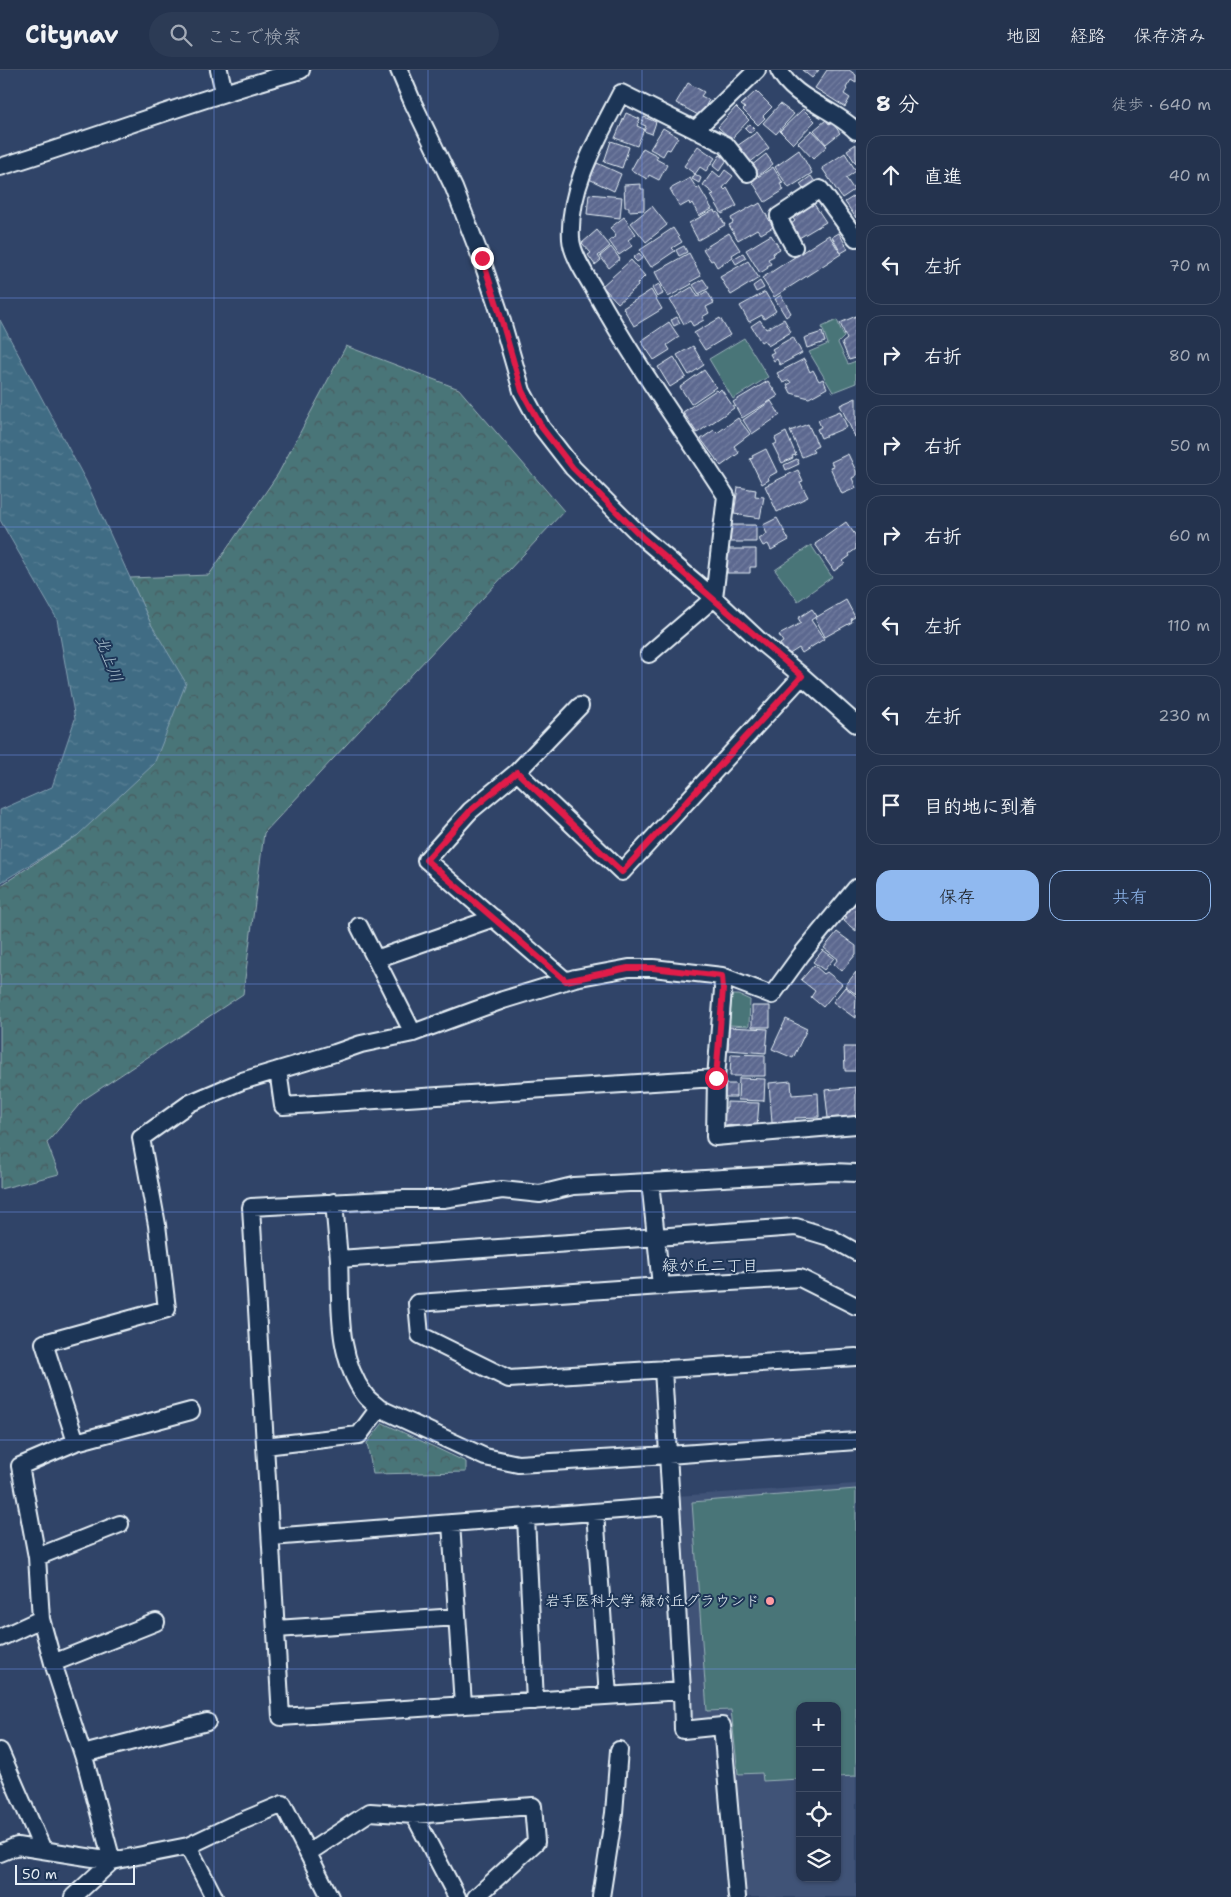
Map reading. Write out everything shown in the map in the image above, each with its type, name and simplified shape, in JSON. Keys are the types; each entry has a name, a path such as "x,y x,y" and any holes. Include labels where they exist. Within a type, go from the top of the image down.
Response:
{"street":[{"path":"219,70 224,92"},
{"path":"0,167 78,143 224,92 301,70"},
{"path":"399,70 454,188 484,267 522,391 542,428 573,468 643,538 714,598 762,643 856,724"},
{"path":"696,130 758,70"},
{"path":"779,70 782,76 803,95 849,124 856,131"},
{"path":"649,654 714,598 726,496 616,329 579,263 571,241 572,219 578,186 590,155 621,93 726,145 748,173"},
{"path":"794,247 782,226 779,216 820,189 856,238"},
{"path":"517,772 622,872 802,676"},
{"path":"566,981 426,860 470,811 517,772 580,706"},
{"path":"76,1442 44,1343 166,1309 157,1225 141,1138 190,1103 242,1081 335,1054 361,1044 413,1033 503,1000 566,981 628,968 653,968 722,976 772,995 856,888"},
{"path":"376,959 494,918"},
{"path":"359,926 413,1033"},
{"path":"722,976 723,989 716,1078 715,1137 856,1125"},
{"path":"278,1070 282,1106 716,1078"},
{"path":"682,1692 281,1717 251,1207 334,1202 443,1199 502,1190 540,1194 574,1186 833,1172 856,1173"},
{"path":"650,1182 661,1286"},
{"path":"334,1202 340,1259 342,1339 350,1368 365,1396 379,1408 485,1457 518,1464 856,1441"},
{"path":"340,1259 796,1228 830,1237 856,1252"},
{"path":"856,1306 800,1278 417,1303 420,1335 509,1379 856,1357"},
{"path":"663,1369 683,1730 722,1726 737,1897"},
{"path":"265,1446 359,1436 379,1408"},
{"path":"112,1861 83,1754 53,1663 41,1619 36,1557 20,1466 76,1442 192,1411"},
{"path":"270,1537 671,1506"},
{"path":"595,1512 608,1696"},
{"path":"526,1518 536,1701"},
{"path":"451,1523 463,1705"},
{"path":"36,1557 120,1524"},
{"path":"276,1629 457,1617"},
{"path":"0,1638 41,1619"},
{"path":"53,1663 156,1622"},
{"path":"83,1754 207,1722"},
{"path":"601,1897 614,1813 619,1750"},
{"path":"1,1757 43,1850"},
{"path":"0,1853 17,1846 112,1861 188,1846 283,1804 330,1897"},
{"path":"308,1853 370,1812 414,1815 533,1806 536,1842 476,1897"},
{"path":"414,1815 457,1897"},
{"path":"188,1846 214,1897"},
{"path":"73,1897 112,1861"}],"shaded area":[{"name":"岩手医科大学 緑が丘グラウンド","path":"856,1484 856,1897 745,1897 731,1717 695,1720 692,1716 676,1496"}],"green space":[{"path":"837,320 844,337 838,343 848,364 856,361 856,383 833,392 809,352 828,344 822,327"},
{"path":"744,338 768,377 733,399 709,359"},
{"path":"346,346 459,389 564,511 264,833 243,994 83,1100 47,1143 59,1174 0,1189 0,886 78,835 151,624 130,578 209,575 278,474"},
{"path":"811,545 832,577 798,601 775,570"},
{"path":"732,995 739,995 750,1000 749,1026 729,1025"},
{"path":"383,1423 466,1462 466,1472 373,1474 367,1443"},
{"name":"岩手医科大学 緑が丘グラウンド","path":"856,1489 856,1776 841,1777 841,1702 796,1702 796,1779 763,1781 762,1773 738,1774 731,1710 707,1711 692,1502"}],"water":[{"name":"北上川","path":"0,320 86,481 151,624 186,683 154,764 78,835 0,883 0,810 52,787 75,719 57,619 0,520"}],"building":[{"path":"802,70 819,70 812,78"},
{"path":"827,70 849,70 856,75 856,83 851,80 846,88 844,94 850,98 845,107 815,88"},
{"path":"688,83 704,92 701,96 709,100 700,116 676,103"},
{"path":"756,91 772,107 763,116 765,118 758,125 743,110 745,108 741,105"},
{"path":"780,104 794,114 776,134 763,123"},
{"path":"736,107 749,120 731,139 718,127"},
{"path":"803,109 815,121 793,144 780,131"},
{"path":"626,113 640,119 637,126 644,129 637,146 615,138"},
{"path":"644,117 656,122 652,134 644,131 646,126 641,124"},
{"path":"826,120 829,124 832,122 840,133 826,144 814,130"},
{"path":"750,124 755,129 750,133 745,128"},
{"path":"663,128 678,137 670,150 667,149 663,156 650,149"},
{"path":"812,130 827,146 813,159 798,143"},
{"path":"757,132 769,148 749,163 737,146"},
{"path":"611,141 629,147 622,168 604,162"},
{"path":"856,144 856,164 847,150"},
{"path":"698,146 715,158 706,171 700,167 695,174 684,166"},
{"path":"643,148 658,156 656,159 667,165 659,180 649,175 647,179 631,170"},
{"path":"799,150 812,173 789,188 775,167"},
{"path":"845,153 856,171 846,178 854,190 842,198 822,168"},
{"path":"766,154 773,164 758,176 751,166"},
{"path":"720,155 727,160 719,171 713,166"},
{"path":"597,163 621,174 614,191 589,179"},
{"path":"773,167 783,183 780,184 784,190 765,202 752,181"},
{"path":"725,170 733,176 723,188 725,190 727,188 737,206 722,214 711,195 714,194 703,185 713,171 720,177"},
{"path":"695,174 701,178 699,183 692,179"},
{"path":"811,176 815,182 803,189 800,184"},
{"path":"690,178 697,189 699,187 712,209 699,216 692,203 690,205 689,202 680,207 670,189"},
{"path":"641,184 641,189 644,189 644,210 629,211 629,207 625,207 624,185"},
{"path":"589,194 622,197 620,218 587,214"},
{"path":"856,195 856,218 845,202"},
{"path":"760,203 773,227 761,234 757,229 738,240 729,225 733,223 731,218"},
{"path":"814,204 826,222 799,238 791,224 795,221 792,217"},
{"path":"652,206 667,225 646,242 631,223"},
{"path":"714,210 715,213 718,212 725,225 698,240 689,223"},
{"path":"624,217 636,234 628,240 632,246 619,255 609,241 616,236 610,228"},
{"path":"673,228 682,242 672,248 675,251 651,267 640,250"},
{"path":"597,230 610,246 598,256 601,260 595,265 588,255 591,253 582,243"},
{"path":"729,233 740,250 717,267 703,249"},
{"path":"839,233 848,249 841,253 832,237"},
{"path":"771,235 780,249 773,253 774,256 768,259 771,264 767,266 768,268 760,273 746,250"},
{"path":"829,235 841,254 774,297 762,278"},
{"path":"684,246 687,252 679,256 676,250"},
{"path":"611,247 620,259 609,268 600,256"},
{"path":"639,253 643,258 637,262 633,258"},
{"path":"689,253 701,276 690,282 692,284 668,297 655,272"},
{"path":"743,253 746,258 736,264 733,259"},
{"path":"631,260 645,276 637,284 638,286 618,303 602,286"},
{"path":"748,261 759,278 731,295 720,277"},
{"path":"703,279 709,288 699,294 693,285"},
{"path":"760,281 764,288 756,292 753,286"},
{"path":"659,284 663,294 657,297 652,288"},
{"path":"692,287 698,297 707,291 714,303 706,307 709,313 702,317 704,320 693,326 690,321 684,324 670,300"},
{"path":"651,290 662,309 634,326 623,308"},
{"path":"765,292 776,311 764,319 762,315 749,322 740,306"},
{"path":"781,295 791,313 786,317 775,299"},
{"path":"856,316 856,331 853,332 856,336 856,358 849,360 842,343 847,339 840,323"},
{"path":"677,317 680,323 674,326 671,320"},
{"path":"720,318 730,335 705,350 694,333"},
{"path":"784,319 791,332 768,346 764,340 761,342 751,326 760,320 766,329"},
{"path":"669,322 679,337 667,345 670,350 654,360 641,341"},
{"path":"822,332 825,342 807,348 804,338"},
{"path":"793,337 802,353 780,365 777,359 774,361 770,354 774,352 772,349"},
{"path":"693,346 704,365 689,375 677,355"},
{"path":"674,357 686,377 670,387 658,367"},
{"path":"804,359 810,372 813,370 819,381 823,379 827,388 809,398 791,393 787,385 791,383 789,380 783,383 777,373"},
{"path":"704,370 716,387 691,404 680,387"},
{"path":"768,381 778,396 742,418 733,402"},
{"path":"721,389 734,408 697,433 683,412 716,390 718,392"},
{"path":"856,398 856,437 855,437 840,405"},
{"path":"771,401 780,415 752,434 743,420"},
{"path":"840,411 847,427 821,438 817,429 821,427 818,420"},
{"path":"738,418 750,434 734,446 739,453 721,466 701,439 714,430 717,433"},
{"path":"808,424 818,446 812,449 814,452 802,457 790,431"},
{"path":"786,432 796,455 782,463 773,445 777,443 775,438"},
{"path":"766,449 777,472 768,477 769,480 762,484 750,459"},
{"path":"848,454 856,471 856,476 852,478 856,488 842,494 830,467 833,466 831,462"},
{"path":"797,459 799,464 786,470 784,465"},
{"path":"798,470 803,481 800,482 808,497 777,512 765,486"},
{"path":"738,487 756,490 755,496 764,497 760,518 734,514"},
{"path":"777,518 789,540 771,550 768,544 763,546 759,539 767,534 763,525"},
{"path":"846,522 856,536 856,549 843,561 845,563 834,571 815,544"},
{"path":"730,525 756,525 756,542 730,542"},
{"path":"727,549 756,549 756,567 750,567 750,573 727,573"},
{"path":"846,600 855,617 851,619 852,622 825,637 815,618"},
{"path":"812,609 817,616 811,620 824,639 802,653 799,648 788,655 780,644 783,642 779,635 801,623 798,618"},
{"path":"855,901 856,931 844,921 847,917 844,915"},
{"path":"837,932 856,946 856,954 842,971 834,964 838,959 824,948"},
{"path":"823,950 834,958 824,970 813,962"},
{"path":"814,965 824,974 827,972 842,984 823,1007 811,997 815,991 801,980"},
{"path":"856,972 856,994 845,986"},
{"path":"845,987 856,996 855,1018 833,1002"},
{"path":"752,1006 770,1006 770,1027 752,1027"},
{"path":"786,1019 807,1029 793,1058 772,1049"},
{"path":"729,1027 768,1029 766,1053 728,1050"},
{"path":"844,1047 856,1047 856,1071 845,1071"},
{"path":"731,1054 765,1055 765,1076 730,1076"},
{"path":"739,1078 765,1079 764,1101 738,1100"},
{"path":"791,1081 792,1095 818,1093 819,1117 795,1118 795,1121 772,1123 769,1083"},
{"path":"725,1084 736,1084 736,1097 725,1097"},
{"path":"856,1087 856,1116 828,1118 825,1090"},
{"path":"727,1102 759,1103 757,1127 722,1125 722,1108 727,1108"}],"place":[{"name":"岩手医科大学 緑が丘グラウンド","path":"770,1601"}],"district":[{"name":"緑が丘二丁目","path":"710,1265"}],"route":[{"path":"482,258 522,391 542,428 573,468 643,538 802,676 622,872 517,772 470,811 426,860 566,981 628,968 653,968 722,976 723,989 716,1078"}]}
